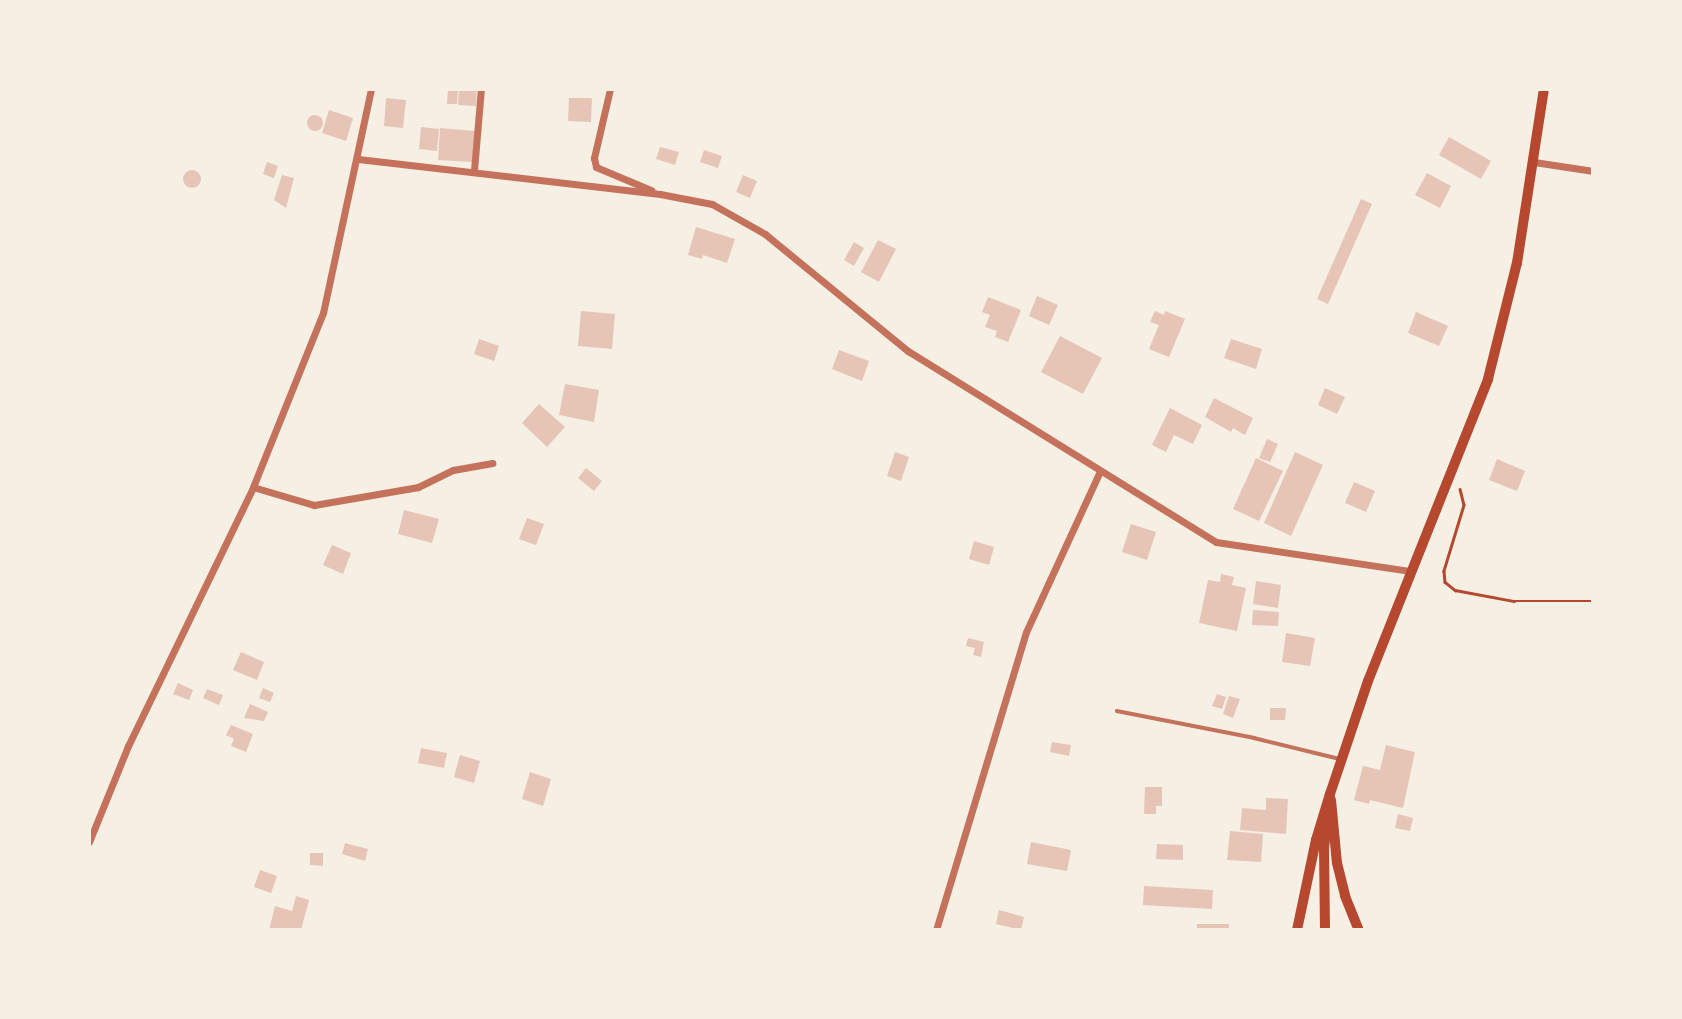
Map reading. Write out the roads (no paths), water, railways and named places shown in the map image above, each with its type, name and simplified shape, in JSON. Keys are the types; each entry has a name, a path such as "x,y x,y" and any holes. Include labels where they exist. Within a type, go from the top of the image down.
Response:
{"main road":[{"path":"1297,930 1317,839 1368,681 1488,379 1502,330 1534,162 1544,89"},
{"path":"1325,930 1322,892 1331,793"},
{"path":"1331,793 1337,863 1345,896 1359,930"}],"street":[{"path":"89,842 128,746 253,487 323,313 371,89"},
{"path":"474,170 481,89"},
{"path":"610,89 594,158 596,167 660,194"},
{"path":"358,159 474,170 660,194 712,204 741,218 765,234 908,351 1216,542 1411,571"},
{"path":"1534,162 1593,172"},
{"path":"253,487 314,505 418,487 453,470 492,463"},
{"path":"936,930 1026,632 1100,471"}],"lane":[{"path":"1117,711 1254,738 1342,760"}]}
